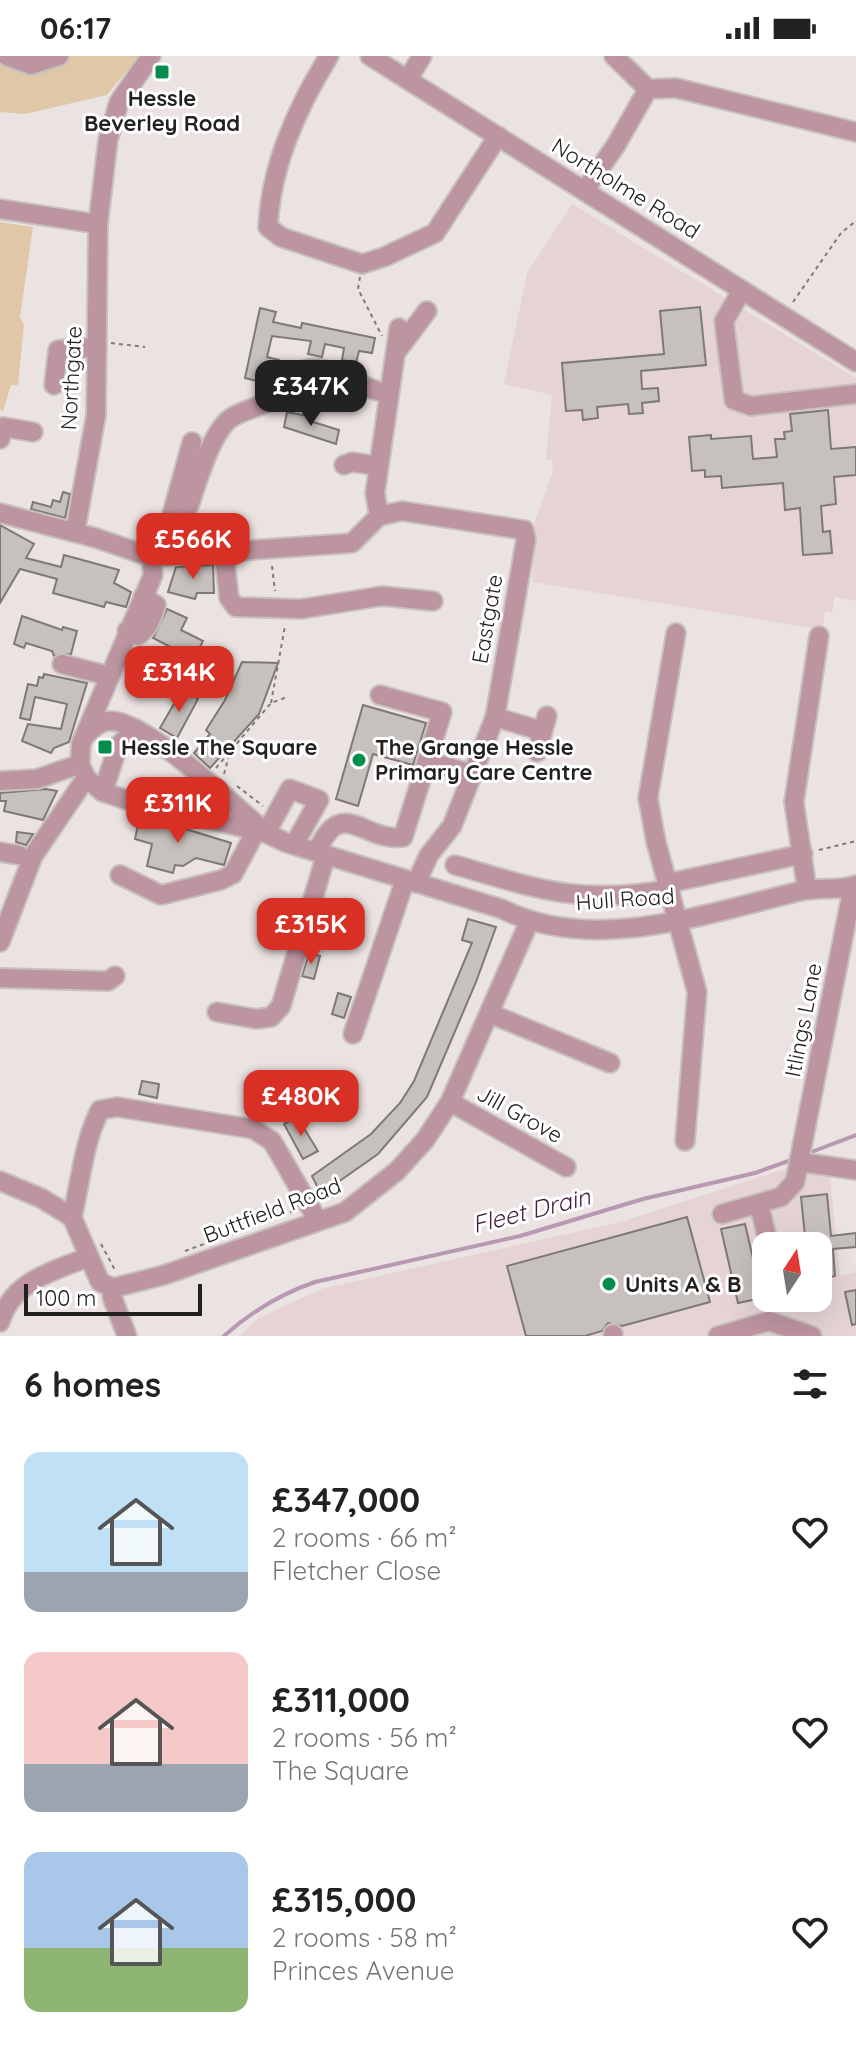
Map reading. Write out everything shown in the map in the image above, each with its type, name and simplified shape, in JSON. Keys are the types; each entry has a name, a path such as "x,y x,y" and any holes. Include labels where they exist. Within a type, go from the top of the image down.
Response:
{"street":[{"path":"7,56 31,65 59,56"},
{"name":"Northgate","path":"75,532 96,415 98,224 108,140 119,102 151,56"},
{"path":"329,56 289,134 276,172 268,227 281,237 362,264 435,233 498,136"},
{"name":"Northolme Road","path":"370,56 856,362"},
{"path":"408,79 422,56"},
{"path":"614,56 648,89 676,88 856,132"},
{"path":"585,190 616,145 648,89"},
{"path":"0,209 98,224"},
{"path":"742,290 724,321 734,400 751,406 856,394"},
{"path":"396,353 427,311"},
{"path":"0,513 11,519 75,532 156,555 352,543 379,516 375,493 399,328"},
{"path":"54,385 58,350 98,345"},
{"path":"195,503 226,421 243,410 270,401 289,378 306,370 320,369 369,390 389,394"},
{"path":"0,439 3,427 33,432"},
{"path":"0,942 33,856 83,771 84,736 106,715 109,676 153,575 156,555 192,442"},
{"path":"344,465 352,462 378,466"},
{"name":"Eastgate","path":"353,1034 411,881 452,826 495,717 526,539 524,530 424,512 402,511 379,516"},
{"path":"224,553 229,598 236,607 287,609 348,604 382,596 433,601"},
{"path":"676,633 648,798 656,842 697,992 685,1141"},
{"path":"807,890 794,802 819,636"},
{"path":"62,664 109,676"},
{"path":"217,1012 256,1019 271,1017 281,1006 324,836 333,825 343,822 403,837 442,712 380,695"},
{"path":"106,715 136,729 214,781 261,832"},
{"path":"495,717 545,724 537,752"},
{"path":"103,792 118,746 136,729"},
{"path":"427,761 472,774"},
{"path":"83,771 103,792 261,832"},
{"path":"0,781 37,779 83,771"},
{"path":"193,817 202,809 214,781"},
{"path":"120,875 161,895 233,874 290,789 319,800 294,845"},
{"name":"Hull Road","path":"261,832 502,909 529,922 587,930 676,921 807,890 854,886"},
{"path":"455,865 545,892 587,898 628,897 803,854"},
{"name":"Itlings Lane","path":"800,1162 854,886"},
{"name":"Buttfield Road","path":"115,1282 164,1275 345,1212 397,1171 425,1140 450,1102 529,922"},
{"path":"0,978 108,981 115,976"},
{"path":"491,1014 610,1063"},
{"name":"Jill Grove","path":"450,1102 566,1167"},
{"path":"127,1336 112,1297 115,1282 100,1282 72,1217 84,1150 100,1110 117,1107 253,1129 272,1141 318,1221"},
{"path":"722,1214 781,1197 795,1182 800,1162 856,1170"},
{"path":"0,1181 41,1198 72,1217"},
{"path":"759,1204 766,1232"},
{"path":"0,1322 14,1295 33,1280 89,1257"},
{"path":"722,1335 769,1321 812,1336"}],"path":[{"path":"783,316 841,233 856,221"},
{"path":"362,264 358,289 379,332 396,353"},
{"path":"98,345 145,347"},
{"path":"271,550 276,602 288,602 271,703"},
{"path":"214,781 230,752 271,703 287,697"},
{"path":"214,781 230,752"},
{"path":"235,784 267,809"},
{"path":"803,854 856,841"},
{"path":"320,1202 348,1191"},
{"path":"175,1254 305,1207"},
{"path":"95,1233 115,1282"}],"shaded area":[{"path":"0,56 139,56 107,95 25,114 0,112"},
{"path":"572,204 856,378 856,601 835,597 832,612 825,612 823,630 532,582 535,521 552,474 553,461 546,459 552,395 504,384 527,273"},
{"path":"0,222 33,227 20,317 24,325 18,385 11,385 3,411 0,410"},
{"path":"782,1170 830,1176 840,1276 856,1272 856,1336 240,1336 259,1318 321,1289 620,1222"}],"building":[{"path":"700,307 706,365 641,371 642,389 658,388 659,401 642,403 643,413 629,414 628,404 597,407 598,418 583,420 582,410 566,411 562,363 664,354 660,311"},
{"path":"260,308 276,312 273,322 301,328 302,323 375,338 372,353 359,351 356,363 342,360 344,348 325,344 322,357 308,354 311,341 272,336 267,357 279,360 275,376 263,373 261,382 245,378"},
{"path":"828,410 831,449 856,447 856,475 834,477 836,504 821,506 823,532 830,531 832,553 803,555 800,508 785,510 783,483 722,488 721,476 705,477 705,470 692,471 689,437 751,436 753,459 777,457 775,439 785,439 784,432 792,431 790,414"},
{"path":"287,412 313,417 313,422 339,430 336,444 284,427"},
{"path":"63,492 70,494 65,518 31,509 33,502 51,507 53,500 60,502"},
{"path":"0,525 34,544 26,558 61,567 64,555 119,570 114,583 131,592 126,607 106,602 104,607 53,593 57,579 20,569 0,603"},
{"path":"213,565 214,593 197,593 195,599 168,592 176,567"},
{"path":"167,609 187,618 181,630 203,641 194,659 153,638"},
{"path":"22,616 62,630 63,627 77,631 71,654 54,656 52,651 26,643 24,648 14,644"},
{"path":"242,662 278,663 259,714 210,768 194,753 210,734 206,730 225,700"},
{"path":"44,674 87,683 69,742 54,748 51,753 22,741 28,724 61,729 67,704 35,697 30,720 20,718 28,684 37,686 39,677 43,678"},
{"path":"182,690 198,699 177,738 160,728"},
{"name":"The Grange Hessle Primary Care Centre","path":"363,705 426,723 413,765 373,754 358,806 336,799"},
{"path":"57,791 43,820 4,811 6,801 0,801 0,793"},
{"path":"140,815 231,843 224,865 196,858 183,866 175,865 173,873 147,866 152,844 135,839"},
{"path":"17,832 33,834 26,845 16,842"},
{"path":"468,919 496,927 427,1097 378,1154 321,1194 312,1176 371,1134 400,1103 414,1081 472,943 462,940"},
{"path":"309,953 320,956 314,979 302,976"},
{"path":"338,993 351,997 344,1018 332,1014"},
{"path":"142,1081 159,1084 157,1098 139,1094"},
{"path":"297,1117 318,1151 303,1159 284,1124"},
{"path":"827,1194 831,1232 805,1232 801,1197"},
{"name":"Units A & B","path":"687,1217 710,1302 622,1326 608,1323 602,1331 585,1336 526,1336 507,1266"},
{"path":"745,1224 752,1254 752,1300 738,1303 721,1229"},
{"path":"856,1233 856,1247 833,1249 835,1276 832,1277 832,1236"},
{"path":"856,1290 856,1324 852,1325 845,1292"}],"waterway":[{"name":"Fleet Drain","path":"806,1154 856,1135"},
{"name":"Fleet Drain","path":"224,1336 267,1304 315,1282 520,1236 643,1199 755,1173 794,1159"}],"place":[{"name":"Hessle Beverley Road","path":"162,72"},
{"name":"Hessle The Square","path":"105,747"},
{"name":"The Grange Hessle Primary Care Centre","path":"359,760"},
{"name":"Units A & B","path":"609,1284"}]}
